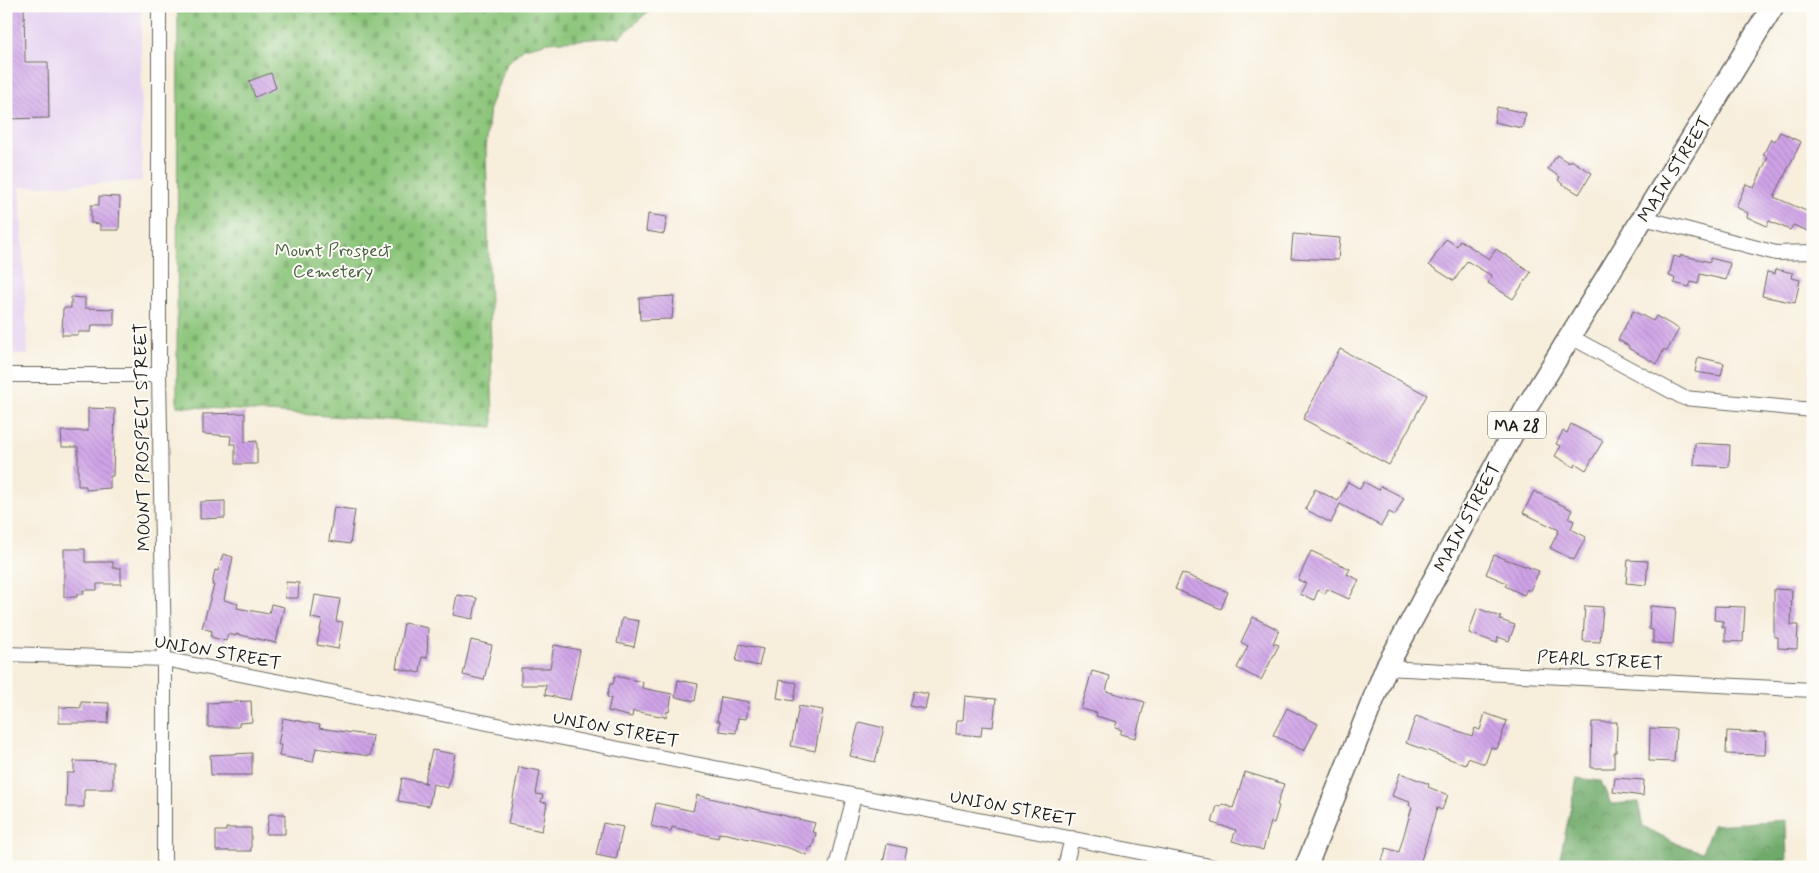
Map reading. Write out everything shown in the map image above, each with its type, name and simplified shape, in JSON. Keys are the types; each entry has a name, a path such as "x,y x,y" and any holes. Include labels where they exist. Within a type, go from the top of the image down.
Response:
{"main road":[{"name":"MAIN STREET","path":"1306,867 1386,668 1528,405 1774,6"}],"street":[{"name":"MOUNT PROSPECT STREET","path":"159,6 159,375 164,659 164,867"},
{"path":"1644,218 1776,253 1813,252"},
{"path":"1571,337 1684,398 1813,410"},
{"path":"6,375 159,375"},
{"name":"UNION STREET","path":"6,654 164,659 1215,867"},
{"name":"PEARL STREET","path":"1386,668 1813,690"},
{"path":"836,867 854,797"},
{"path":"1065,867 1072,838"}],"shaded area":[{"path":"6,6 141,6 142,181 20,187 28,355 6,355"}],"green space":[{"name":"Mount Prospect Cemetery","path":"178,6 654,6 620,37 549,42 524,48 507,63 490,105 486,150 493,427 177,406"},
{"path":"1577,778 1601,781 1611,804 1638,802 1643,826 1678,844 1702,852 1713,825 1786,820 1787,867 1558,867"}],"building":[{"path":"6,6 24,6 25,62 48,62 49,118 6,119"},
{"path":"271,73 276,88 255,97 249,81"},
{"path":"1497,107 1526,113 1522,128 1494,122"},
{"path":"1780,132 1801,142 1774,197 1813,214 1813,233 1793,225 1790,230 1769,221 1767,226 1747,217 1748,213 1736,207 1746,184 1754,188 1768,157 1763,155 1771,139 1775,141"},
{"path":"1557,155 1569,163 1571,160 1592,173 1579,194 1561,183 1558,180 1560,177 1548,169"},
{"path":"99,196 120,197 119,230 100,230 100,224 91,223 91,205 99,205"},
{"path":"648,214 667,217 664,234 646,231"},
{"path":"1293,234 1340,238 1338,260 1291,258"},
{"path":"1446,239 1457,246 1460,240 1489,259 1496,249 1531,272 1513,299 1488,283 1492,276 1467,261 1454,281 1429,265"},
{"path":"1681,255 1710,262 1710,258 1730,263 1726,280 1700,274 1698,284 1691,282 1689,287 1674,283 1675,278 1669,276 1674,256 1680,258"},
{"path":"1776,269 1793,273 1792,278 1800,280 1795,303 1762,296 1767,272 1775,274"},
{"path":"674,296 672,319 640,320 639,298"},
{"path":"71,297 85,298 85,308 114,309 114,325 92,325 91,332 78,332 78,335 62,335 63,308 71,308"},
{"path":"1633,311 1653,321 1656,316 1679,329 1667,351 1664,349 1657,364 1628,348 1629,346 1618,340"},
{"path":"1340,349 1427,395 1389,465 1303,419"},
{"path":"1698,357 1724,363 1721,376 1695,372"},
{"path":"88,408 115,409 113,476 110,476 110,488 86,490 86,486 78,486 78,447 62,447 61,431 88,431"},
{"path":"245,413 245,442 257,441 257,464 235,464 235,444 230,444 231,436 203,434 203,414"},
{"path":"1571,424 1603,441 1586,470 1576,464 1574,467 1555,456 1561,446 1556,444 1563,431 1567,433"},
{"path":"1695,443 1730,445 1729,467 1694,465"},
{"path":"1348,482 1360,489 1364,482 1379,490 1381,486 1404,498 1395,515 1389,512 1381,526 1340,504 1331,523 1305,509 1315,489 1338,501"},
{"path":"1534,491 1572,510 1568,518 1574,521 1571,529 1586,537 1574,560 1550,548 1559,530 1523,513"},
{"path":"225,501 225,518 200,519 200,502"},
{"path":"334,507 355,510 350,544 329,541"},
{"path":"64,549 85,549 85,562 113,562 113,568 121,568 121,584 97,584 97,590 83,590 84,594 77,594 77,597 64,597"},
{"path":"1311,551 1350,569 1347,574 1359,580 1349,599 1327,589 1325,594 1318,590 1314,600 1300,594 1306,583 1298,580"},
{"path":"223,554 233,557 224,600 238,604 237,608 269,614 271,604 284,607 276,643 236,634 236,636 228,634 226,641 211,637 212,631 202,628 214,585 212,585 215,570 218,571"},
{"path":"1494,555 1539,571 1530,591 1527,589 1524,595 1505,586 1507,583 1486,574"},
{"path":"1628,560 1648,561 1646,585 1626,583"},
{"path":"1182,573 1228,592 1221,609 1175,589"},
{"path":"286,582 299,583 298,598 285,598"},
{"path":"1774,589 1792,590 1791,625 1798,625 1797,649 1778,648 1778,637 1774,637"},
{"path":"315,595 340,599 336,621 343,622 338,649 317,645 322,620 311,618"},
{"path":"457,595 477,598 473,619 453,615"},
{"path":"1585,606 1603,607 1600,642 1583,641"},
{"path":"1650,606 1676,608 1673,644 1653,643 1653,630 1649,629"},
{"path":"1715,606 1745,607 1743,642 1725,641 1725,627 1722,627 1723,621 1714,620"},
{"path":"1477,608 1501,617 1500,620 1515,625 1509,641 1498,637 1497,643 1469,633"},
{"path":"1253,617 1279,630 1273,643 1279,645 1261,680 1237,668 1248,646 1241,642"},
{"path":"622,618 639,621 634,647 617,643"},
{"path":"404,623 428,628 427,658 422,657 420,673 396,668"},
{"path":"471,640 492,645 484,680 463,675"},
{"path":"740,644 763,649 759,666 736,661"},
{"path":"554,645 580,650 570,700 545,695 546,685 521,685 521,668 550,668"},
{"path":"1092,671 1110,676 1106,691 1145,702 1135,738 1120,734 1122,730 1115,728 1117,722 1096,716 1097,713 1081,709"},
{"path":"615,676 643,682 642,688 672,694 669,712 667,711 666,717 633,711 632,717 608,711 611,698 607,697 610,684 613,684"},
{"path":"678,680 698,684 695,701 675,697"},
{"path":"780,680 797,683 794,701 777,698"},
{"path":"913,691 928,694 925,709 909,706"},
{"path":"965,696 996,699 993,727 982,726 981,736 956,734 957,720 963,720"},
{"path":"721,697 749,702 746,719 738,718 736,733 719,731 720,721 717,721"},
{"path":"251,701 252,722 239,723 239,727 208,727 208,703"},
{"path":"81,702 109,703 108,723 59,723 59,707 81,708"},
{"path":"799,706 823,710 815,751 791,746"},
{"path":"1287,708 1318,724 1304,751 1273,735"},
{"path":"1485,713 1507,721 1497,749 1491,747 1485,764 1468,758 1466,765 1406,743 1416,716 1472,736 1475,728 1480,730"},
{"path":"283,718 320,725 319,728 373,736 370,756 316,748 313,762 279,756 281,745 278,745"},
{"path":"859,722 884,728 875,762 850,756"},
{"path":"1592,722 1617,722 1614,768 1591,768"},
{"path":"1650,728 1676,729 1674,762 1649,761"},
{"path":"1727,731 1766,733 1765,755 1726,754"},
{"path":"432,750 455,754 448,788 433,784 429,806 398,801 402,778 424,782"},
{"path":"252,753 252,775 211,775 210,755"},
{"path":"74,761 113,762 113,789 84,789 84,807 66,807 67,773 74,773"},
{"path":"519,767 540,771 536,794 543,795 541,802 547,803 542,831 508,824"},
{"path":"1245,772 1284,784 1277,805 1279,806 1274,823 1271,822 1263,850 1232,841 1236,830 1212,823 1217,806 1221,807 1222,804 1233,808"},
{"path":"1400,773 1429,784 1428,787 1448,795 1442,810 1437,808 1419,867 1380,867 1386,848 1399,852 1412,807 1409,805 1410,802 1392,796"},
{"path":"1615,778 1644,780 1643,796 1613,792"},
{"path":"697,795 815,823 812,832 816,833 812,848 809,847 807,855 789,848 727,834 719,833 718,838 672,827 671,831 651,826 656,803 693,811"},
{"path":"269,814 285,814 285,834 266,834"},
{"path":"603,823 623,827 616,859 596,855"},
{"path":"226,828 251,828 251,851 216,851 216,831 226,831"},
{"path":"887,844 907,848 903,867 882,867"}]}
